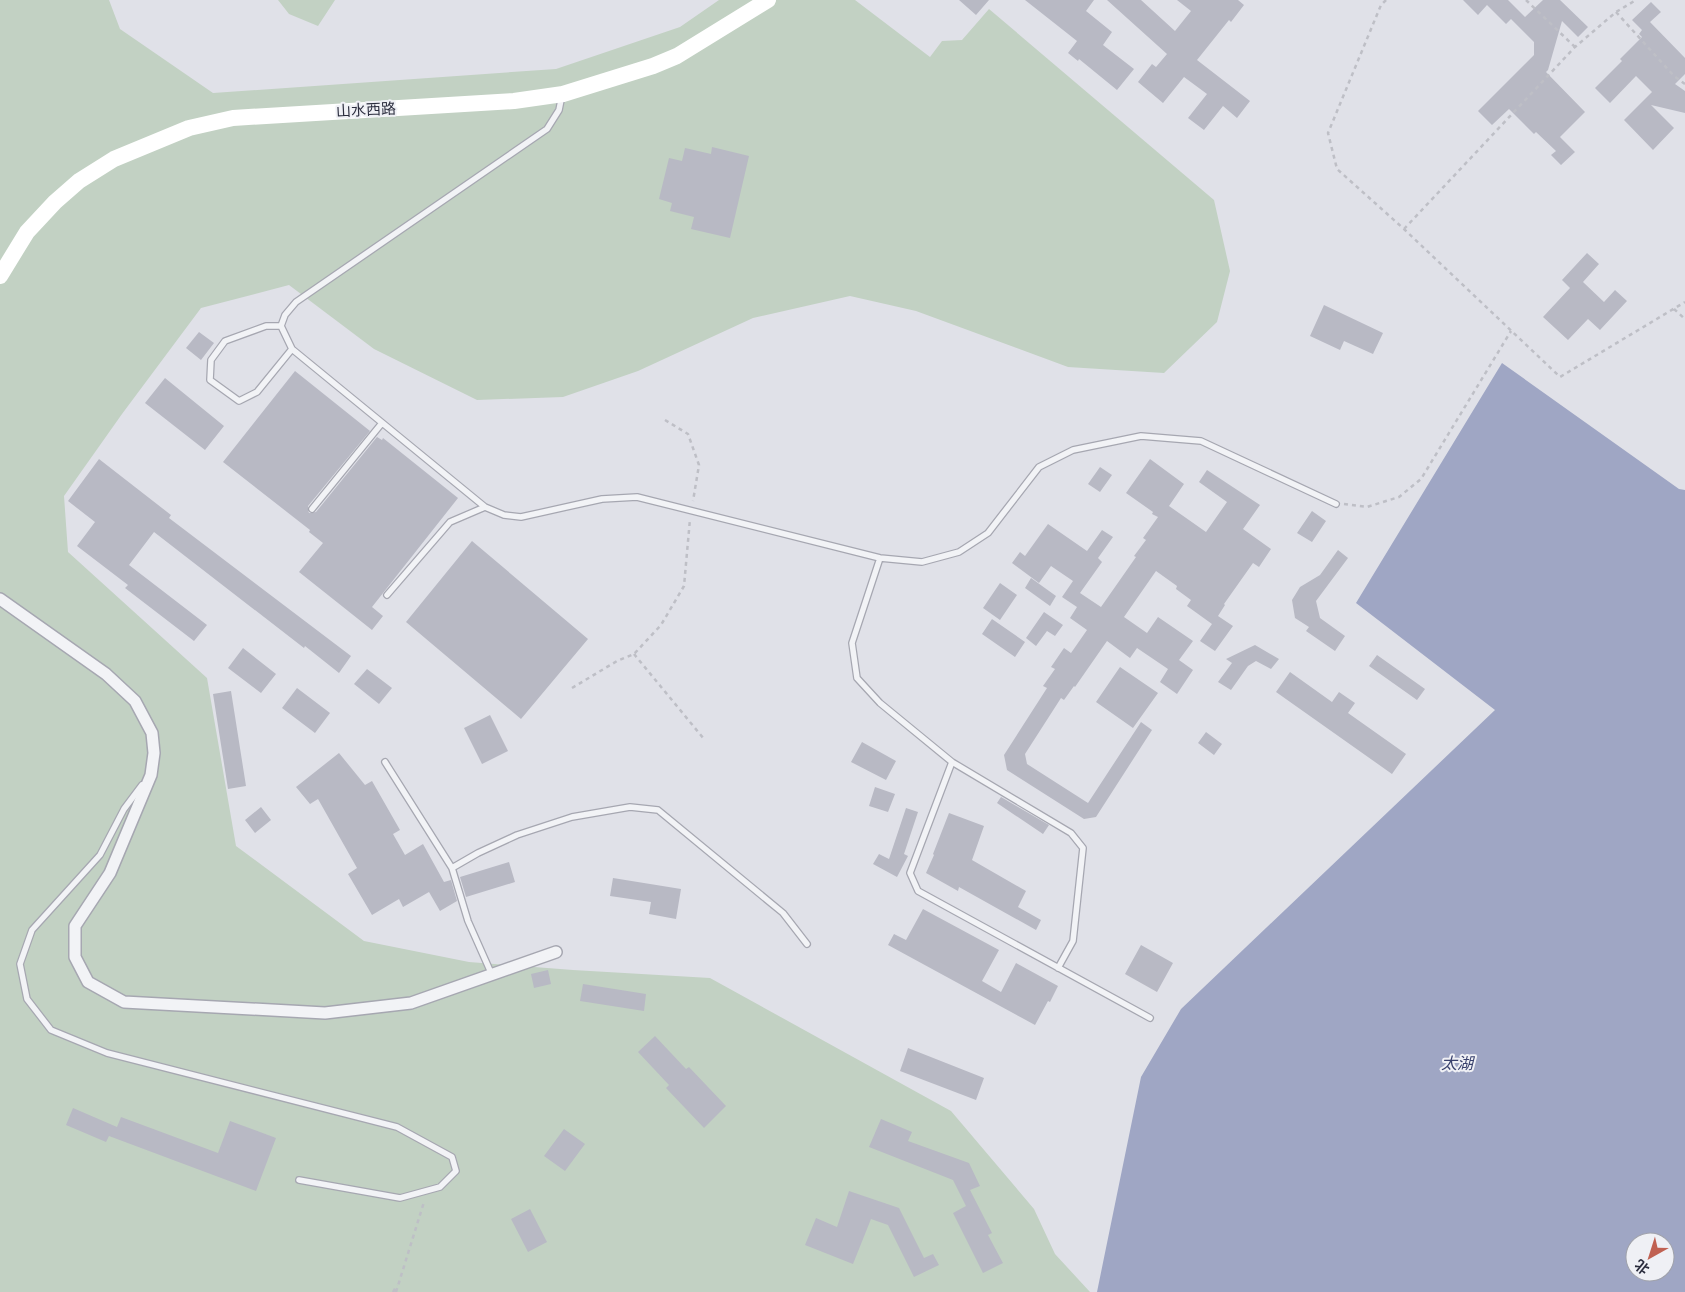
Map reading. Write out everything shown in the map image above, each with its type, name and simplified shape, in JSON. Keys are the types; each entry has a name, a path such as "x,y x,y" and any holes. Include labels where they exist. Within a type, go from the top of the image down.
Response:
{"street":[{"name":"山水西路","path":"0,276 27,232 55,202 79,181 114,159 189,128 233,118 514,101 562,94 653,66 677,56 768,0"},
{"path":"0,599 106,674 135,701 152,733 154,753 151,775 110,874 75,926 75,957 88,982 124,1002 325,1014 411,1002 556,952"}],"lane":[{"path":"562,94 559,110 547,129 296,302 284,315 281,326 292,349 485,507 504,515 521,517 602,500 637,497 880,558 922,562 959,552 988,533 1039,468 1073,450 1141,436 1201,441 1336,504"},
{"path":"281,326 266,326 225,341 212,360 210,380 239,401 257,392 292,349"},
{"path":"312,508 382,423"},
{"path":"387,596 450,522 485,507"},
{"path":"880,558 852,643 857,678 880,703 952,762 1071,834 1083,848 1073,941 1058,968"},
{"path":"384,762 452,868 468,921 492,975"},
{"path":"952,762 910,873 918,891 1150,1018"},
{"path":"151,775 124,809 100,855 32,930 20,964 27,999 51,1030 107,1052 398,1127 452,1156 456,1171 440,1187 400,1198 299,1180"},
{"path":"452,868 478,853 517,835 572,817 630,807 658,810 783,913 808,944"}],"path":[{"path":"1386,0 1381,5 1328,133 1337,169 1560,377 1685,302"},
{"path":"1526,0 1575,48"},
{"path":"1404,230 1575,48 1616,12 1636,0"},
{"path":"1616,12 1674,76 1685,84"},
{"path":"1674,309 1685,319"},
{"path":"1336,504 1367,506 1399,497 1421,479 1511,331"},
{"path":"572,688 617,661 634,654 661,625 684,586 691,510 700,465 688,434 665,420"},
{"path":"634,654 704,739"},
{"path":"395,1292 427,1191"}],"green space":[{"path":"0,0 109,0 120,29 213,93 556,69 680,27 719,0 855,0 930,57 942,41 962,40 989,9 1214,200 1230,271 1217,322 1164,373 1068,367 916,311 850,296 753,318 638,371 563,397 477,400 374,349 289,285 201,308 64,496 68,552 207,678 236,846 364,941 469,962 710,978 951,1111 1034,1209 1055,1254 1090,1292 0,1292"},
{"path":"278,0 335,0 318,26 289,14"}],"water":[{"name":"太湖","path":"1502,363 1679,489 1685,490 1685,1292 1097,1292 1141,1077 1181,1009 1495,710 1356,603"}],"building":[{"path":"959,0 989,0 976,15"},
{"path":"1025,0 1094,0 1086,11 1112,32 1103,45 1134,69 1117,90 1079,59 1078,61 1068,53 1077,41"},
{"path":"1107,0 1141,0 1175,31 1191,11 1177,0 1238,0 1244,5 1231,22 1229,20 1197,60 1250,101 1237,118 1223,106 1204,130 1188,118 1207,94 1184,77 1163,103 1138,82 1152,64 1156,67 1167,54"},
{"path":"1463,0 1508,0 1525,17 1543,0 1560,0 1588,27 1578,37 1562,21 1546,72 1585,112 1560,137 1575,152 1561,165 1551,155 1556,151 1536,132 1534,134 1509,109 1492,125 1478,111 1534,55 1534,42 1511,19 1506,24 1487,5 1478,15"},
{"path":"1651,2 1661,12 1650,22 1685,58 1685,74 1675,84 1685,91 1685,113 1651,105 1674,128 1653,150 1624,120 1652,92 1636,76 1610,103 1595,88 1622,61 1620,59 1642,37 1639,34 1642,30 1632,20"},
{"path":"712,147 749,156 730,238 691,229 694,217 670,211 672,203 659,199 669,158 682,161 685,148 711,154"},
{"path":"1587,253 1599,264 1583,282 1604,302 1615,290 1627,301 1600,330 1588,319 1568,340 1543,317 1570,288 1562,280"},
{"path":"1324,305 1383,333 1373,354 1344,341 1340,350 1310,336"},
{"path":"199,332 214,343 201,360 186,348"},
{"path":"295,371 370,431 308,506 309,513 316,512 377,437 382,440 383,438 458,498 372,607 383,616 372,630 299,572 323,543 309,532 310,530 223,462"},
{"path":"165,378 224,426 205,450 145,403"},
{"path":"99,459 171,515 169,518 351,656 339,673 154,532 129,565 207,625 194,641 125,588 128,585 77,546 95,522 68,501"},
{"path":"1150,459 1184,484 1169,506 1206,532 1227,502 1199,482 1207,470 1260,505 1243,529 1271,549 1259,567 1253,563 1224,604 1218,616 1233,626 1215,651 1200,641 1212,624 1187,606 1191,600 1176,589 1177,586 1156,571 1124,617 1147,633 1158,617 1193,641 1179,660 1193,670 1177,694 1160,682 1168,669 1137,648 1130,658 1107,641 1075,687 1064,700 1061,698 1025,754 1027,764 1088,803 1141,722 1152,730 1096,817 1084,819 1007,770 1004,755 1047,688 1043,686 1055,669 1051,667 1064,648 1071,653 1087,630 1070,618 1077,607 1062,597 1073,581 1051,566 1039,583 1012,563 1020,552 1025,556 1048,524 1087,551 1102,530 1113,537 1098,558 1102,562 1080,593 1101,607 1136,557 1134,556 1146,540 1143,538 1158,517 1126,493"},
{"path":"1100,467 1112,475 1100,492 1088,484"},
{"path":"1312,511 1326,521 1312,542 1297,533"},
{"path":"472,541 588,639 521,719 406,622"},
{"path":"1338,550 1348,558 1316,601 1320,618 1345,636 1335,651 1306,631 1309,627 1295,618 1292,600 1300,587 1320,575"},
{"path":"1031,578 1056,596 1050,606 1025,588"},
{"path":"1000,583 1017,595 1000,620 983,608"},
{"path":"1044,612 1063,625 1055,636 1047,631 1036,646 1026,638"},
{"path":"992,619 1025,642 1015,657 982,634"},
{"path":"1255,645 1279,659 1271,669 1256,661 1248,666 1231,690 1218,682 1232,663 1226,659"},
{"path":"243,648 276,674 261,693 228,668"},
{"path":"1377,655 1425,689 1417,700 1369,666"},
{"path":"1120,667 1158,693 1133,728 1096,702"},
{"path":"367,669 392,688 379,704 354,684"},
{"path":"1290,672 1332,702 1339,692 1355,703 1348,713 1406,754 1392,774 1276,692"},
{"path":"297,688 330,713 315,733 282,708"},
{"path":"231,691 246,786 228,789 213,694"},
{"path":"490,715 508,751 482,764 464,728"},
{"path":"1206,732 1222,744 1214,755 1198,743"},
{"path":"862,742 896,761 886,780 851,762"},
{"path":"339,753 365,785 372,781 400,830 393,834 405,855 423,844 444,882 451,880 457,901 440,911 429,892 403,907 399,899 372,915 348,874 357,868 318,799 310,804 296,787"},
{"path":"875,787 895,794 888,812 869,806"},
{"path":"1001,797 1049,825 1043,834 997,803"},
{"path":"261,807 271,820 255,833 245,820"},
{"path":"906,808 918,812 904,854 908,856 897,877 873,864 879,854 889,859"},
{"path":"949,813 984,826 972,860 1026,891 1018,907 1041,920 1036,930 959,887 958,891 926,873"},
{"path":"509,862 515,882 466,897 460,877"},
{"path":"613,878 681,889 676,919 649,914 651,902 610,896"},
{"path":"923,909 999,950 982,981 1001,992 1016,963 1058,986 1035,1025 888,945 894,934 906,940"},
{"path":"1141,945 1173,963 1157,992 1125,974"},
{"path":"548,970 551,984 534,988 531,974"},
{"path":"583,984 646,994 644,1011 580,1001"},
{"path":"655,1036 686,1069 689,1067 726,1106 704,1128 666,1088 669,1085 638,1052"},
{"path":"908,1048 984,1078 976,1100 900,1071"},
{"path":"73,1108 117,1127 121,1117 218,1153 230,1121 276,1138 256,1191 109,1136 106,1142 66,1125"},
{"path":"881,1119 912,1132 908,1141 969,1163 980,1186 970,1190 992,1233 988,1235 1003,1263 983,1273 953,1213 966,1206 953,1180 869,1147"},
{"path":"564,1129 585,1144 565,1171 544,1156"},
{"path":"849,1191 899,1208 924,1258 933,1254 939,1265 914,1277 888,1225 871,1219 853,1264 805,1245 816,1218 837,1227"},
{"path":"530,1209 547,1242 528,1252 511,1219"}]}
